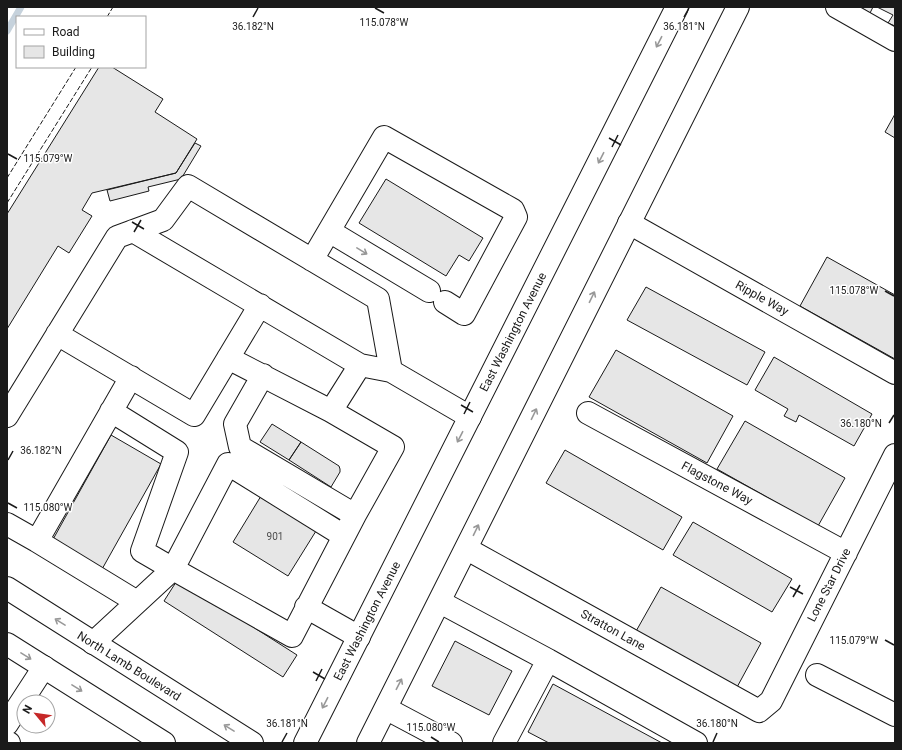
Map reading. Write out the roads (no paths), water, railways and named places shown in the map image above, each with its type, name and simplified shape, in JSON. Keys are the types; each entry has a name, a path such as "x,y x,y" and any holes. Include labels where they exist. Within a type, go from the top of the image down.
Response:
{"main road":[{"name":"East Washington Avenue","path":"305,743 677,7"},
{"path":"368,743 467,549 738,7"},
{"path":"837,7 895,40"},
{"path":"312,260 329,230 384,137 513,210 516,217 464,314 329,230"},
{"path":"7,416 117,237 163,220 188,186 378,299 391,371"},
{"name":"Ripple Way","path":"629,223 895,372"},
{"path":"133,231 360,365 391,371 470,417"},
{"path":"57,334 194,414 260,306"},
{"path":"111,411 177,452 142,551 292,636 355,515 393,447 331,410 228,358"},
{"path":"331,410 360,365"},
{"path":"263,375 235,424 240,446 355,515"},
{"path":"37,541 131,377"},
{"name":"Flagstone Way","path":"588,413 846,553"},
{"name":"Lone Star Drive","path":"759,711 771,701 895,455"},
{"path":"93,643 173,569 228,464 344,536"},
{"path":"7,524 137,602"},
{"name":"Stratton Lane","path":"467,549 759,711"},
{"name":"North Lamb Boulevard","path":"7,588 252,743"},
{"path":"440,602 548,660 696,743"},
{"path":"306,607 359,637"},
{"path":"7,644 164,743"},
{"path":"504,743 548,660"},
{"path":"7,724 44,667"},
{"path":"816,675 895,714"},
{"path":"387,708 451,743"}],"waterway":[{"path":"7,31 21,7"}]}
